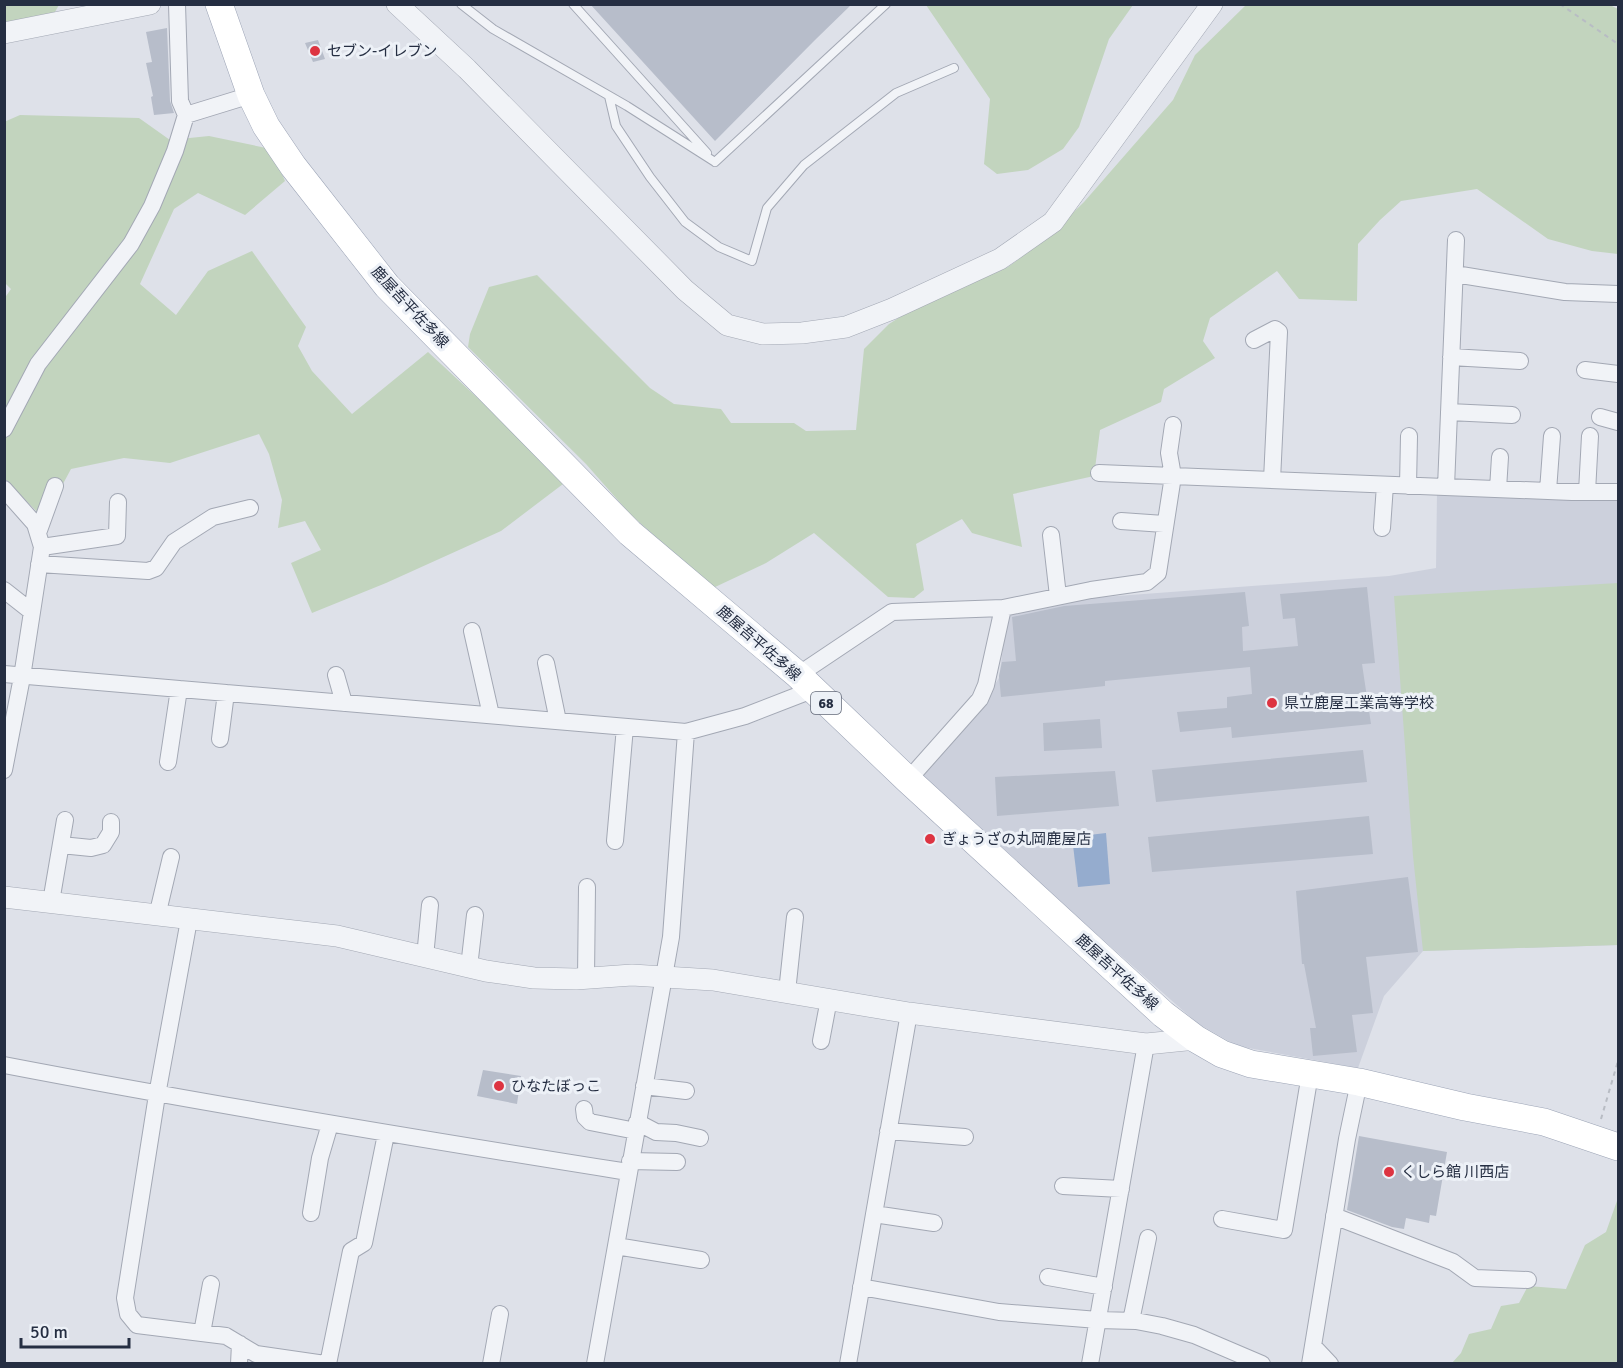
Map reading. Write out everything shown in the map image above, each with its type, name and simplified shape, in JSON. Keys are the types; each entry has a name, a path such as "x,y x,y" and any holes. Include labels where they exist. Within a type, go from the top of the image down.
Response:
{"main road":[{"name":"鹿屋吾平佐多線","path":"219,4 251,95 266,126 293,166 387,286 630,533 805,683 1162,1014 1196,1039 1222,1054 1251,1064 1359,1082 1465,1107 1544,1122 1618,1147"}],"street":[{"path":"4,33 150,4"},
{"path":"4,429 38,364 131,244 152,206 175,152 186,115 180,101 177,4"},
{"path":"397,4 467,69 685,290 727,325 772,334 802,333 846,327 892,309 1000,259 1053,222 1212,4"},
{"path":"186,115 251,95"},
{"path":"1446,487 1456,240"},
{"path":"1455,274 1565,292 1618,294"},
{"path":"1254,340 1275,329 1279,332 1272,480"},
{"path":"1451,357 1520,361"},
{"path":"1585,370 1618,374"},
{"path":"1449,412 1512,414"},
{"path":"1600,417 1618,422"},
{"path":"4,674 686,732 745,716 805,683 892,612 1003,608 1058,596 1147,582 1158,573 1173,476 1169,453 1173,425"},
{"path":"1408,486 1409,436"},
{"path":"1548,491 1552,436"},
{"path":"1587,492 1590,436"},
{"path":"1498,489 1500,457"},
{"path":"1099,473 1618,492"},
{"path":"1382,528 1384,485"},
{"path":"4,770 22,677 39,564 40,540 56,486"},
{"path":"4,489 36,524 40,540"},
{"path":"40,540 117,536 118,502"},
{"path":"39,564 147,571 156,568 174,542 213,517 250,508"},
{"path":"1121,520 1164,524"},
{"path":"1051,535 1058,596"},
{"path":"4,590 32,612"},
{"path":"908,780 980,699 986,685 1003,608"},
{"path":"472,631 491,715"},
{"path":"546,663 558,721"},
{"path":"336,675 344,703"},
{"path":"168,762 179,689"},
{"path":"220,739 226,693"},
{"path":"615,841 625,727"},
{"path":"595,1364 671,937 686,732"},
{"path":"51,902 65,820"},
{"path":"61,845 91,848 103,845 111,832 111,822"},
{"path":"157,916 171,857"},
{"path":"586,978 587,887"},
{"path":"4,897 337,936 469,967 534,978 632,975 713,980 909,1013 1146,1044 1196,1039"},
{"path":"425,957 430,905"},
{"path":"469,967 475,915"},
{"path":"787,992 795,917"},
{"path":"189,920 157,1095 125,1298 128,1314 137,1325 225,1336 256,1354 327,1364 351,1251 364,1243 386,1134"},
{"path":"821,1041 829,999"},
{"path":"848,1364 909,1013"},
{"path":"1090,1364 1146,1044"},
{"path":"4,1065 157,1095 386,1134 629,1166 677,1162"},
{"path":"1222,1219 1284,1230 1310,1074"},
{"path":"1310,1364 1347,1139 1359,1082"},
{"path":"644,1086 686,1091"},
{"path":"584,1109 585,1117 590,1122 637,1127 656,1132 676,1132 700,1138"},
{"path":"311,1213 320,1158 330,1124"},
{"path":"888,1131 965,1137"},
{"path":"1064,1186 1121,1189"},
{"path":"874,1214 934,1223"},
{"path":"1334,1216 1453,1262 1475,1278 1528,1280"},
{"path":"1131,1321 1148,1238"},
{"path":"615,1246 701,1260"},
{"path":"1048,1277 1104,1287"},
{"path":"202,1333 211,1284"},
{"path":"861,1287 999,1312 1131,1321 1162,1326 1194,1335 1262,1364"},
{"path":"491,1364 500,1314"},
{"path":"239,1364 240,1344"},
{"path":"1312,1346 1330,1364"}],"lane":[{"path":"461,4 493,29 609,96 715,162"},
{"path":"573,4 715,162"},
{"path":"715,162 886,4"},
{"path":"609,96 616,126 650,177 685,222 719,247 752,261 767,208 804,165 896,93 954,68"}],"path":[{"path":"1560,4 1618,44"},
{"path":"1593,1138 1618,1061"}],"shaded area":[{"path":"1437,493 1563,500 1618,500 1618,945 1423,951 1384,996 1358,1068 1237,1046 1197,1023 919,777 972,721 999,678 1009,604 1389,576 1436,568"}],"green space":[{"path":"1608,4 1618,9 1618,254 1592,251 1548,239 1477,189 1401,201 1358,244 1357,301 1299,299 1277,271 1210,318 1203,341 1215,358 1164,389 1161,402 1100,430 1094,476 1013,494 1022,547 972,533 962,519 916,544 924,590 914,598 888,597 814,533 766,563 713,588 630,514 586,464 468,347 470,334 489,287 537,275 650,388 674,404 721,409 731,423 794,423 806,431 856,430 864,349 889,324 911,310 1008,267 1049,236 1084,202 1173,100 1195,55 1246,5"},
{"path":"4,5 59,5 52,17 5,34"},
{"path":"926,5 1133,5 1109,39 1079,127 1063,149 1028,170 997,174 984,164 990,99"},
{"path":"20,115 139,118 170,140 209,136 271,149 285,181 245,215 198,193 174,209 140,284 176,315 208,271 252,251 306,327 298,346 312,371 352,414 428,352 567,481 501,531 386,583 312,613 291,563 321,550 305,521 278,528 282,500 269,454 259,434 170,463 124,458 71,469 44,519 5,479 4,299 11,289 4,282 4,122"},
{"path":"1618,583 1618,945 1423,951 1413,856 1394,596"},
{"path":"1618,1198 1618,1363 1451,1364 1461,1353 1469,1334 1491,1329 1501,1306 1519,1303 1528,1286 1566,1289 1585,1245 1606,1232"}],"water":[{"path":"1106,833 1110,884 1078,887 1072,837"}],"building":[{"path":"590,4 852,4 715,141"},
{"path":"167,28 170,101 174,113 154,115 151,97 153,96 146,63 152,62 146,32"},
{"name":"セブン-イレブン","path":"318,40 325,59 313,62 305,43"},
{"path":"1367,587 1375,663 1362,664 1371,724 1232,738 1231,727 1180,732 1177,712 1227,708 1227,697 1252,694 1250,667 1105,681 1105,686 1001,697 999,676 1002,662 1016,661 1012,617 1064,606 1245,592 1249,626 1242,627 1243,651 1298,646 1295,618 1283,619 1280,594"},
{"path":"1100,719 1102,748 1044,751 1043,723"},
{"path":"1363,750 1367,782 1156,802 1152,770"},
{"path":"1115,771 1119,806 997,816 995,777"},
{"path":"1369,816 1373,854 1152,872 1148,837"},
{"path":"1408,877 1418,952 1366,957 1373,1013 1352,1015 1357,1052 1313,1056 1310,1028 1316,1028 1304,964 1302,964 1296,891"},
{"name":"ひなたぼっこ","path":"483,1070 521,1076 517,1104 477,1096"},
{"path":"1359,1136 1447,1152 1436,1216 1430,1215 1429,1223 1406,1218 1404,1229 1392,1227 1347,1210"}],"place":[{"name":"セブン-イレブン","path":"315,51"},
{"name":"県立鹿屋工業高等学校","path":"1272,703"},
{"name":"ぎょうざの丸岡鹿屋店","path":"930,839"},
{"name":"ひなたぼっこ","path":"499,1086"},
{"name":"くしら館 川西店","path":"1389,1172"}]}
